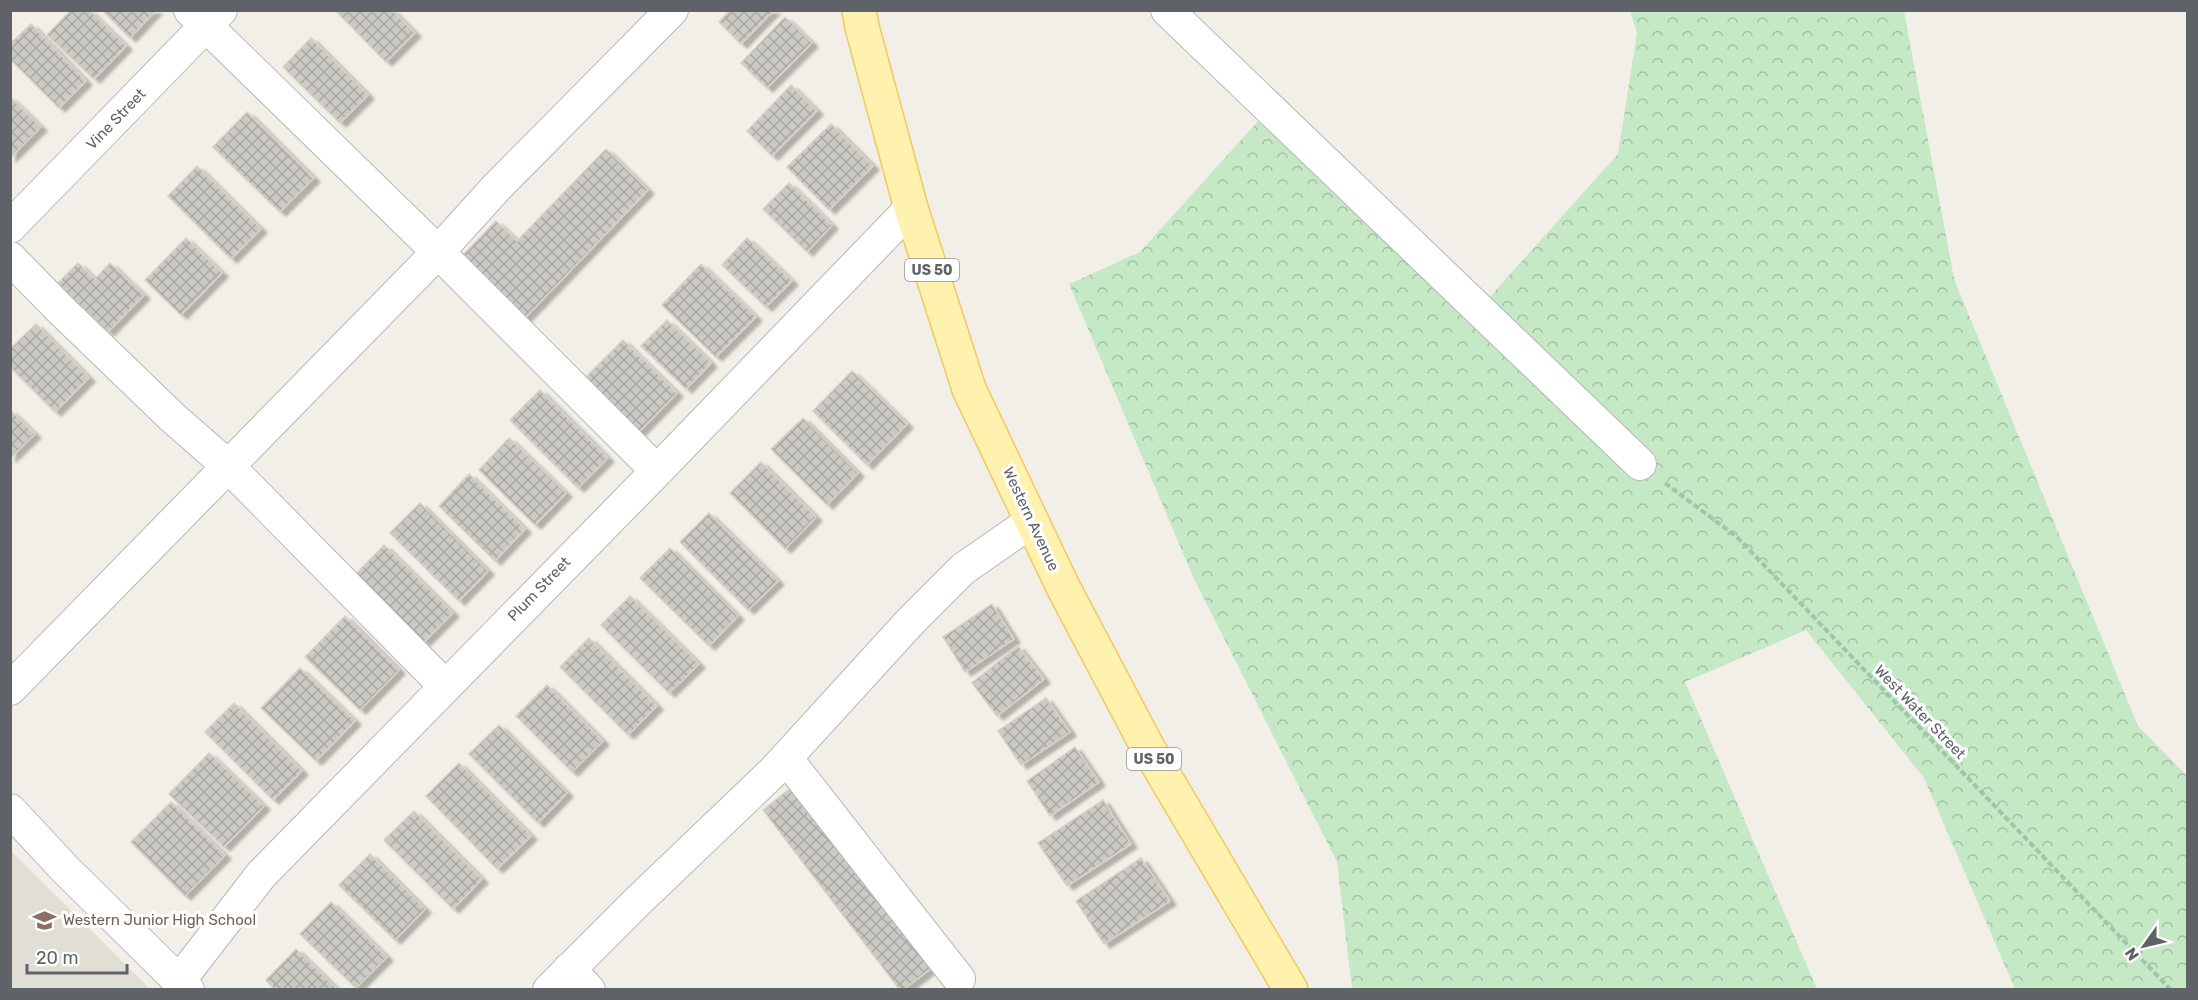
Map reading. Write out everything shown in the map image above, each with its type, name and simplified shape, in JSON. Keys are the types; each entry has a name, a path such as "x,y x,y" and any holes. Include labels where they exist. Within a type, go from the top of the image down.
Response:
{"main road":[{"name":"Western Avenue","path":"859,10 861,27 911,208 969,389 1063,587 1148,748 1292,990"}],"street":[{"path":"10,689 672,10"},
{"path":"1167,10 1640,464"},
{"path":"205,16 657,471"},
{"name":"Vine Street","path":"10,227 205,16"},
{"name":"Plum Street","path":"183,985 261,875 911,208"},
{"path":"10,258 172,417 228,466 445,686"},
{"path":"569,983 786,758 910,622 963,569 1032,521"},
{"path":"786,758 957,986"},
{"path":"10,810 64,869 183,985"}],"path":[{"name":"West Water Street","path":"1640,464 1737,537 2171,990"}],"shaded area":[{"name":"Western Junior High School","path":"11,851 150,989 11,989"}],"green space":[{"path":"1630,11 1904,11 1954,279 2138,726 2187,776 2187,989 2015,989 1924,778 1806,630 1685,682 1817,989 1352,989 1337,862 1194,579 1069,284 1140,252 1269,109 1478,310 1618,154 1637,33"}],"building":[{"path":"71,10 89,10 126,46 94,79 47,35"},
{"path":"102,10 156,10 130,38"},
{"path":"335,10 392,10 415,33 386,62"},
{"path":"730,10 774,10 741,44 719,22"},
{"path":"785,17 812,43 767,88 741,63"},
{"path":"31,24 86,81 59,108 10,59 10,44"},
{"path":"311,38 368,95 340,123 283,67"},
{"path":"791,85 817,111 772,156 747,131"},
{"path":"10,97 41,127 10,158"},
{"path":"247,112 314,178 280,212 213,147"},
{"path":"831,124 873,166 829,210 787,167"},
{"path":"606,149 648,190 522,321 459,259 496,221 517,241"},
{"path":"197,166 261,229 231,259 168,196"},
{"path":"789,183 832,225 807,252 763,209"},
{"path":"186,238 222,273 181,315 145,280"},
{"path":"747,238 792,281 766,307 722,265"},
{"path":"78,263 95,279 110,263 144,295 108,332 57,284"},
{"path":"701,264 756,317 716,357 662,305"},
{"path":"667,320 711,363 686,389 641,346"},
{"path":"36,324 89,378 55,412 10,367 10,349"},
{"path":"623,340 677,393 638,433 583,380"},
{"path":"852,371 907,424 867,465 813,411"},
{"path":"540,390 608,458 578,488 510,420"},
{"path":"10,410 35,434 10,458"},
{"path":"803,418 858,473 827,505 771,449"},
{"path":"509,438 566,493 535,525 479,470"},
{"path":"761,462 816,517 785,549 730,493"},
{"path":"469,474 525,529 495,561 439,506"},
{"path":"420,503 488,571 459,601 390,533"},
{"path":"709,513 778,581 748,610 680,542"},
{"path":"384,545 453,613 424,642 355,575"},
{"path":"670,548 738,616 709,646 640,578"},
{"path":"630,596 699,664 669,693 601,625"},
{"path":"992,604 1014,639 965,672 943,637"},
{"path":"345,616 399,670 360,710 305,657"},
{"path":"589,638 657,706 628,735 560,667"},
{"path":"1018,646 1044,679 997,716 972,683"},
{"path":"300,668 355,721 316,761 261,708"},
{"path":"547,685 603,741 572,772 516,716"},
{"path":"1046,698 1070,732 1021,765 998,731"},
{"path":"234,703 302,771 273,800 205,732"},
{"path":"499,725 567,793 538,823 469,754"},
{"path":"1075,747 1099,782 1050,816 1027,781"},
{"path":"209,753 264,806 224,847 169,794"},
{"path":"459,763 531,836 497,869 426,796"},
{"path":"796,784 935,965 903,990 900,990 763,810"},
{"path":"1103,800 1131,844 1067,886 1038,843"},
{"path":"171,802 225,855 185,896 131,842"},
{"path":"414,811 482,879 453,909 384,840"},
{"path":"370,854 425,909 395,940 339,885"},
{"path":"1141,858 1170,901 1104,944 1076,901"},
{"path":"331,902 387,957 356,988 300,934"},
{"path":"296,949 338,990 275,990 266,980"}],"place":[{"name":"Western Junior High School","path":"45,920"}]}
